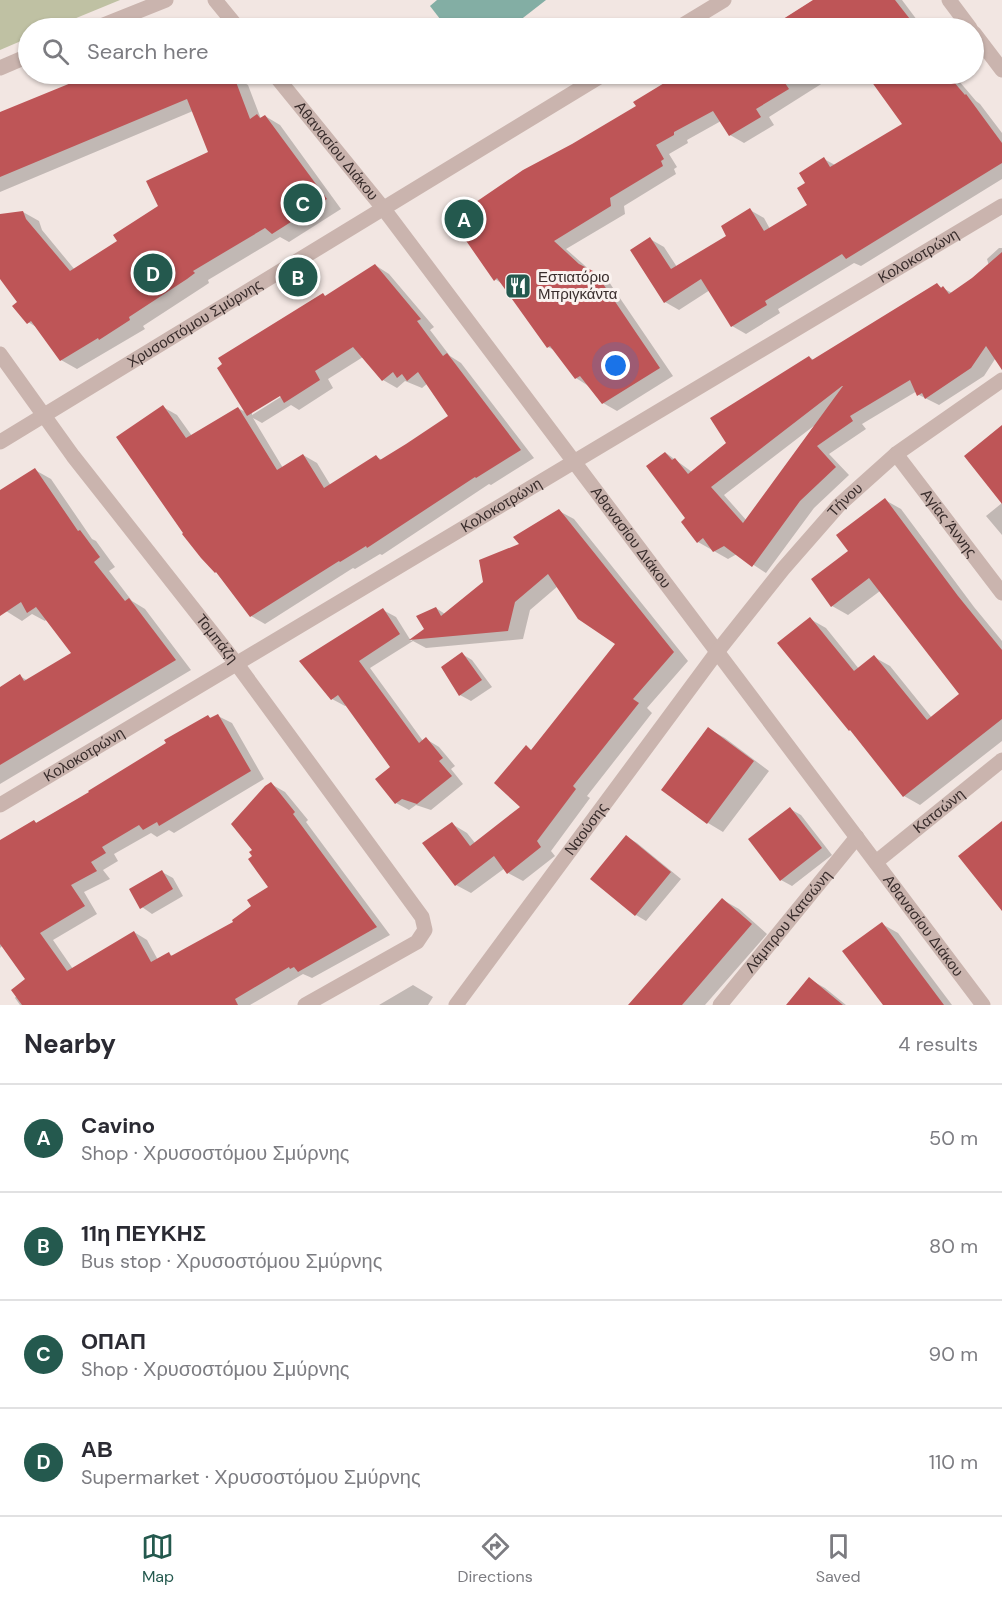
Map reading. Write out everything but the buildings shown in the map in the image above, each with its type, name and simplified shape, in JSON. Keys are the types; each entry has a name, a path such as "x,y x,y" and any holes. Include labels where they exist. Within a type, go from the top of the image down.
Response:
{"street":[{"path":"121,18 166,0"},
{"path":"215,0 230,18"},
{"path":"694,18 724,0"},
{"path":"949,0 962,18"},
{"path":"984,46 1002,70"},
{"path":"0,68 18,60"},
{"name":"Αθανασίου Διάκου","path":"282,84 383,208 983,1005"},
{"name":"Χρυσοστόμου Σμύρνης","path":"0,442 588,84"},
{"name":"Κολοκοτρώνη","path":"0,805 1002,206"},
{"name":"Τομπάζη","path":"0,354 73,456 236,663 422,918 425,930 417,942 305,1005"},
{"name":"Τήνου","path":"717,652 783,569 839,505 896,454 1002,380"},
{"name":"Αγίας Άννης","path":"896,454 1002,593"},
{"name":"Ναούσης","path":"456,1005 717,652"},
{"name":"Κατσώνη","path":"876,862 1002,760"},
{"name":"Λάμπρου Κατσώνη","path":"720,1005 857,837"}],"green space":[{"path":"0,0 120,0 76,18 18,18 18,42 0,50"}],"water":[{"path":"437,0 546,0 523,18 439,18 430,6"}],"place":[{"name":"ΟΠΑΠ","path":"303,203"},
{"name":"Cavino","path":"464,219"},
{"name":"ΑΒ","path":"153,273"},
{"name":"11η ΠΕΥΚΗΣ","path":"298,277"},
{"name":"Εστιατόριο Μπριγκάντα","path":"518,286"}]}
